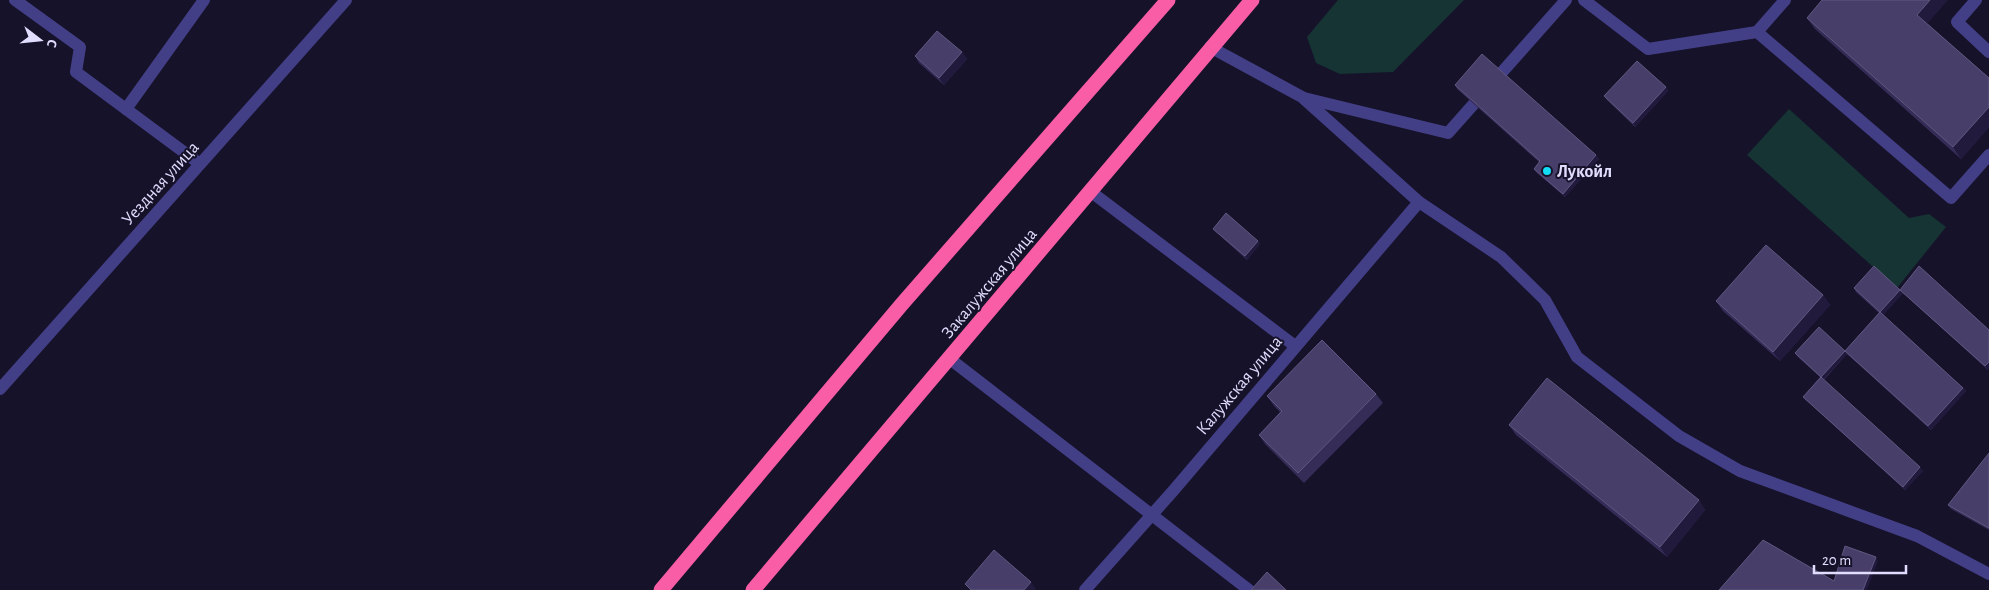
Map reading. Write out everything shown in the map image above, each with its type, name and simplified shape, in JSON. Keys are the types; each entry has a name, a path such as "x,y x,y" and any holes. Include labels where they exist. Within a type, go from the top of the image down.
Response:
{"highway":[{"path":"661,590 902,304 1168,0"},
{"name":"Закалужская улица","path":"753,590 950,359 1210,47 1252,0"}],"street":[{"path":"15,0 80,48 76,72 200,164"},
{"path":"126,109 204,0"},
{"name":"Уездная улица","path":"0,389 346,0"},
{"path":"1302,97 1448,133 1566,0"},
{"path":"1584,0 1648,49 1757,32 1785,0"},
{"path":"1976,0 1957,22 1989,52"},
{"path":"1757,32 1952,198 1989,155"},
{"path":"1210,47 1302,97 1419,202 1501,257 1545,300 1577,357 1679,436 1740,471 1917,536 1989,574"},
{"path":"1090,192 1295,346"},
{"name":"Калужская улица","path":"1086,590 1419,202"},
{"path":"950,359 1249,590"}],"green space":[{"path":"1338,0 1464,0 1393,72 1340,74 1316,63 1307,37"},
{"path":"1789,109 1909,218 1929,214 1946,227 1897,288 1747,155"}],"building":[{"path":"1822,0 1930,0 1917,15 1989,78 1989,107 1953,147 1807,18"},
{"path":"937,31 962,52 939,78 915,56"},
{"path":"1482,54 1596,155 1563,194 1534,169 1540,161 1455,85"},
{"path":"1637,61 1666,87 1633,123 1604,96"},
{"path":"1226,213 1258,241 1245,256 1213,229"},
{"path":"1766,245 1823,295 1773,352 1716,301"},
{"path":"1874,266 1900,290 1880,312 1854,288"},
{"path":"1919,266 1989,330 1989,362 1985,366 1900,290"},
{"path":"1880,312 1963,388 1928,426 1845,351"},
{"path":"1819,327 1845,351 1821,377 1795,353"},
{"path":"1322,340 1376,394 1298,473 1259,435 1282,411 1267,396"},
{"path":"1821,377 1920,467 1903,487 1803,397"},
{"path":"1547,378 1699,500 1660,547 1509,425"},
{"path":"1989,453 1989,528 1948,505"},
{"path":"1763,540 1834,581 1845,546 1876,557 1863,590 1719,590"},
{"path":"994,550 1031,582 1024,590 971,590 965,584"},
{"path":"1267,572 1286,590 1251,590"}],"place":[{"name":"Лукойл","path":"1547,171"}]}
